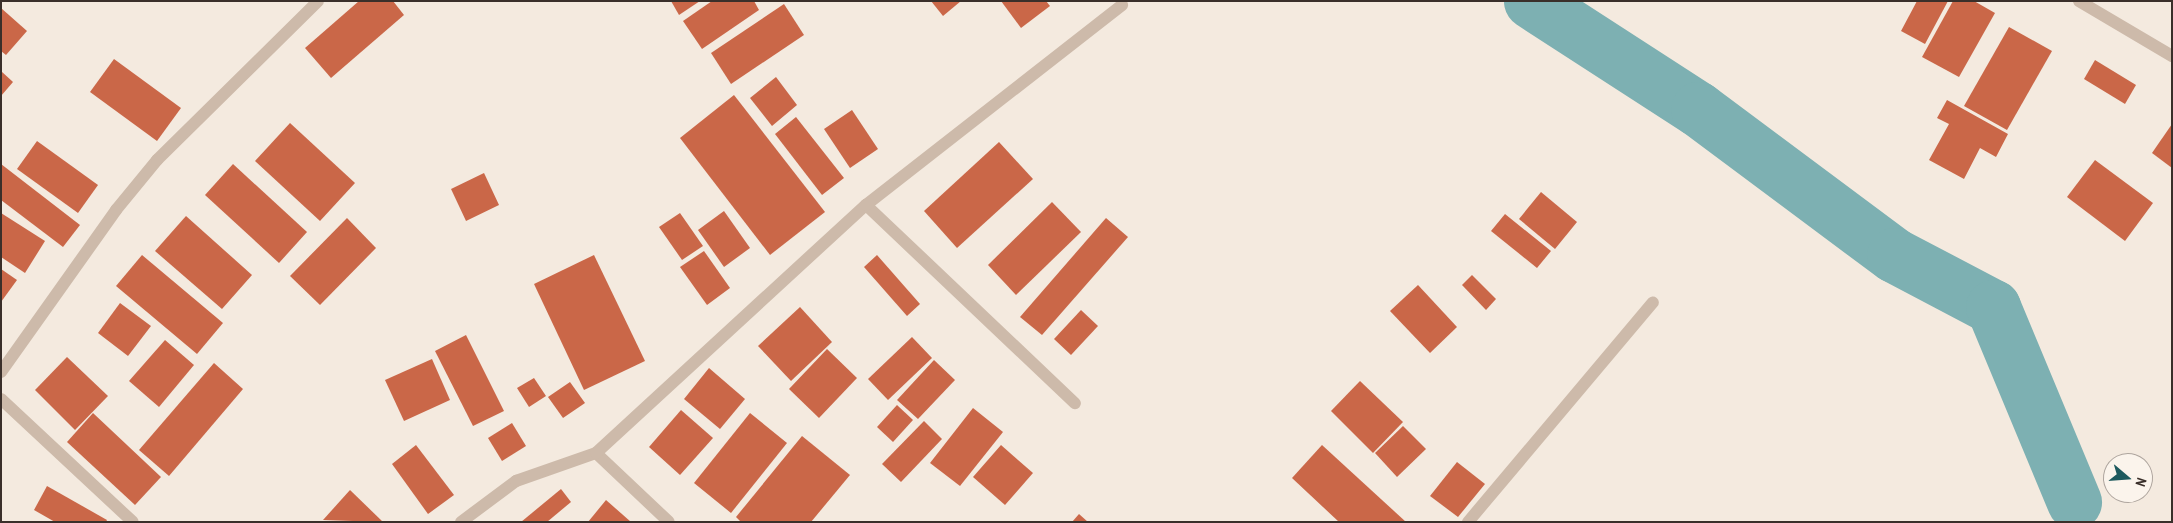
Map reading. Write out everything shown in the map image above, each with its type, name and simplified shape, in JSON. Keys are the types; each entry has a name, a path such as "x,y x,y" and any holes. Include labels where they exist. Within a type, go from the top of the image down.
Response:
{"street":[{"path":"1,372 116,210 157,160 318,1"},
{"path":"2078,1 2172,56"},
{"path":"461,522 516,481 596,453 866,205 1122,5"},
{"path":"866,205 1075,403"},
{"path":"1468,522 1653,302"},
{"path":"1,399 133,522"},
{"path":"596,453 669,522"}],"building":[{"path":"359,1 393,1 404,15 331,78 305,48"},
{"path":"671,1 700,1 679,15"},
{"path":"712,1 754,1 759,10 702,49 683,21"},
{"path":"931,1 961,1 943,16"},
{"path":"1001,1 1046,1 1050,6 1021,28"},
{"path":"1917,1 1948,1 1925,44 1901,31"},
{"path":"1953,1 1974,1 1995,13 1959,77 1922,57"},
{"path":"784,4 804,35 731,84 711,53"},
{"path":"1,8 27,31 6,55 1,51"},
{"path":"2009,27 2052,51 2007,130 1964,106"},
{"path":"114,59 181,108 157,141 90,92"},
{"path":"2095,60 2136,85 2125,104 2084,79"},
{"path":"1,71 13,82 1,96"},
{"path":"776,77 797,105 772,126 750,98"},
{"path":"734,95 825,212 770,255 680,138"},
{"path":"1947,100 2008,134 1996,157 1980,148 1964,179 1929,160 1949,124 1937,118"},
{"path":"852,110 878,149 850,168 824,129"},
{"path":"796,117 844,178 822,195 775,134"},
{"path":"290,123 355,183 320,221 255,161"},
{"path":"2172,124 2172,168 2152,153"},
{"path":"37,141 98,185 78,213 17,169"},
{"path":"999,142 1033,179 957,248 924,211"},
{"path":"2095,160 2153,203 2125,241 2067,197"},
{"path":"1,164 80,225 63,247 1,200"},
{"path":"233,164 307,232 279,263 205,195"},
{"path":"484,173 499,205 466,221 451,189"},
{"path":"1541,192 1577,222 1555,249 1519,219"},
{"path":"1052,202 1081,232 1016,295 988,265"},
{"path":"724,211 750,248 724,267 698,230"},
{"path":"1,213 45,241 25,273 1,257"},
{"path":"680,213 703,246 682,260 659,227"},
{"path":"1505,214 1551,251 1537,268 1491,231"},
{"path":"186,216 252,275 222,309 155,251"},
{"path":"347,218 376,248 320,305 290,276"},
{"path":"1106,218 1128,237 1042,335 1020,317"},
{"path":"704,251 730,288 707,305 680,267"},
{"path":"142,255 223,323 197,354 116,286"},
{"path":"594,255 645,361 584,390 534,284"},
{"path":"877,255 920,304 907,316 864,267"},
{"path":"1,269 17,280 1,302"},
{"path":"1472,275 1496,299 1486,310 1462,285"},
{"path":"1418,285 1457,327 1430,353 1390,311"},
{"path":"120,303 151,326 128,356 98,333"},
{"path":"800,307 832,342 791,381 758,346"},
{"path":"1081,310 1098,326 1071,355 1054,339"},
{"path":"466,335 504,411 473,426 435,351"},
{"path":"912,337 932,358 888,400 868,379"},
{"path":"165,340 194,365 159,407 129,381"},
{"path":"827,349 857,378 819,418 789,389"},
{"path":"67,357 108,396 75,430 35,390"},
{"path":"432,359 450,400 404,421 385,380"},
{"path":"934,360 955,380 918,419 897,400"},
{"path":"214,363 243,389 169,476 139,450"},
{"path":"709,368 745,399 720,429 684,399"},
{"path":"534,378 546,396 529,407 517,388"},
{"path":"1360,381 1403,422 1373,453 1331,411"},
{"path":"570,382 585,403 563,418 548,397"},
{"path":"897,405 913,420 893,442 877,427"},
{"path":"973,408 1003,432 960,486 930,463"},
{"path":"681,410 713,438 680,475 649,447"},
{"path":"93,413 161,477 135,505 67,442"},
{"path":"750,413 787,443 731,513 694,483"},
{"path":"924,421 942,439 901,482 882,464"},
{"path":"512,423 526,446 502,461 488,438"},
{"path":"1403,426 1426,449 1397,477 1375,453"},
{"path":"802,436 850,475 811,522 741,522 736,517"},
{"path":"416,445 454,495 428,514 392,464"},
{"path":"1001,445 1033,473 1005,505 973,477"},
{"path":"1322,445 1406,522 1339,522 1292,478"},
{"path":"1457,462 1485,484 1458,517 1430,496"},
{"path":"47,486 107,520 106,522 55,522 34,510"},
{"path":"561,489 571,502 547,522 521,522"},
{"path":"350,490 383,522 323,520"},
{"path":"606,500 631,522 588,522"},
{"path":"1079,514 1088,522 1072,522"}],"waterway":[{"path":"1531,1 1698,109 1894,255 1993,307 2074,502"}]}
